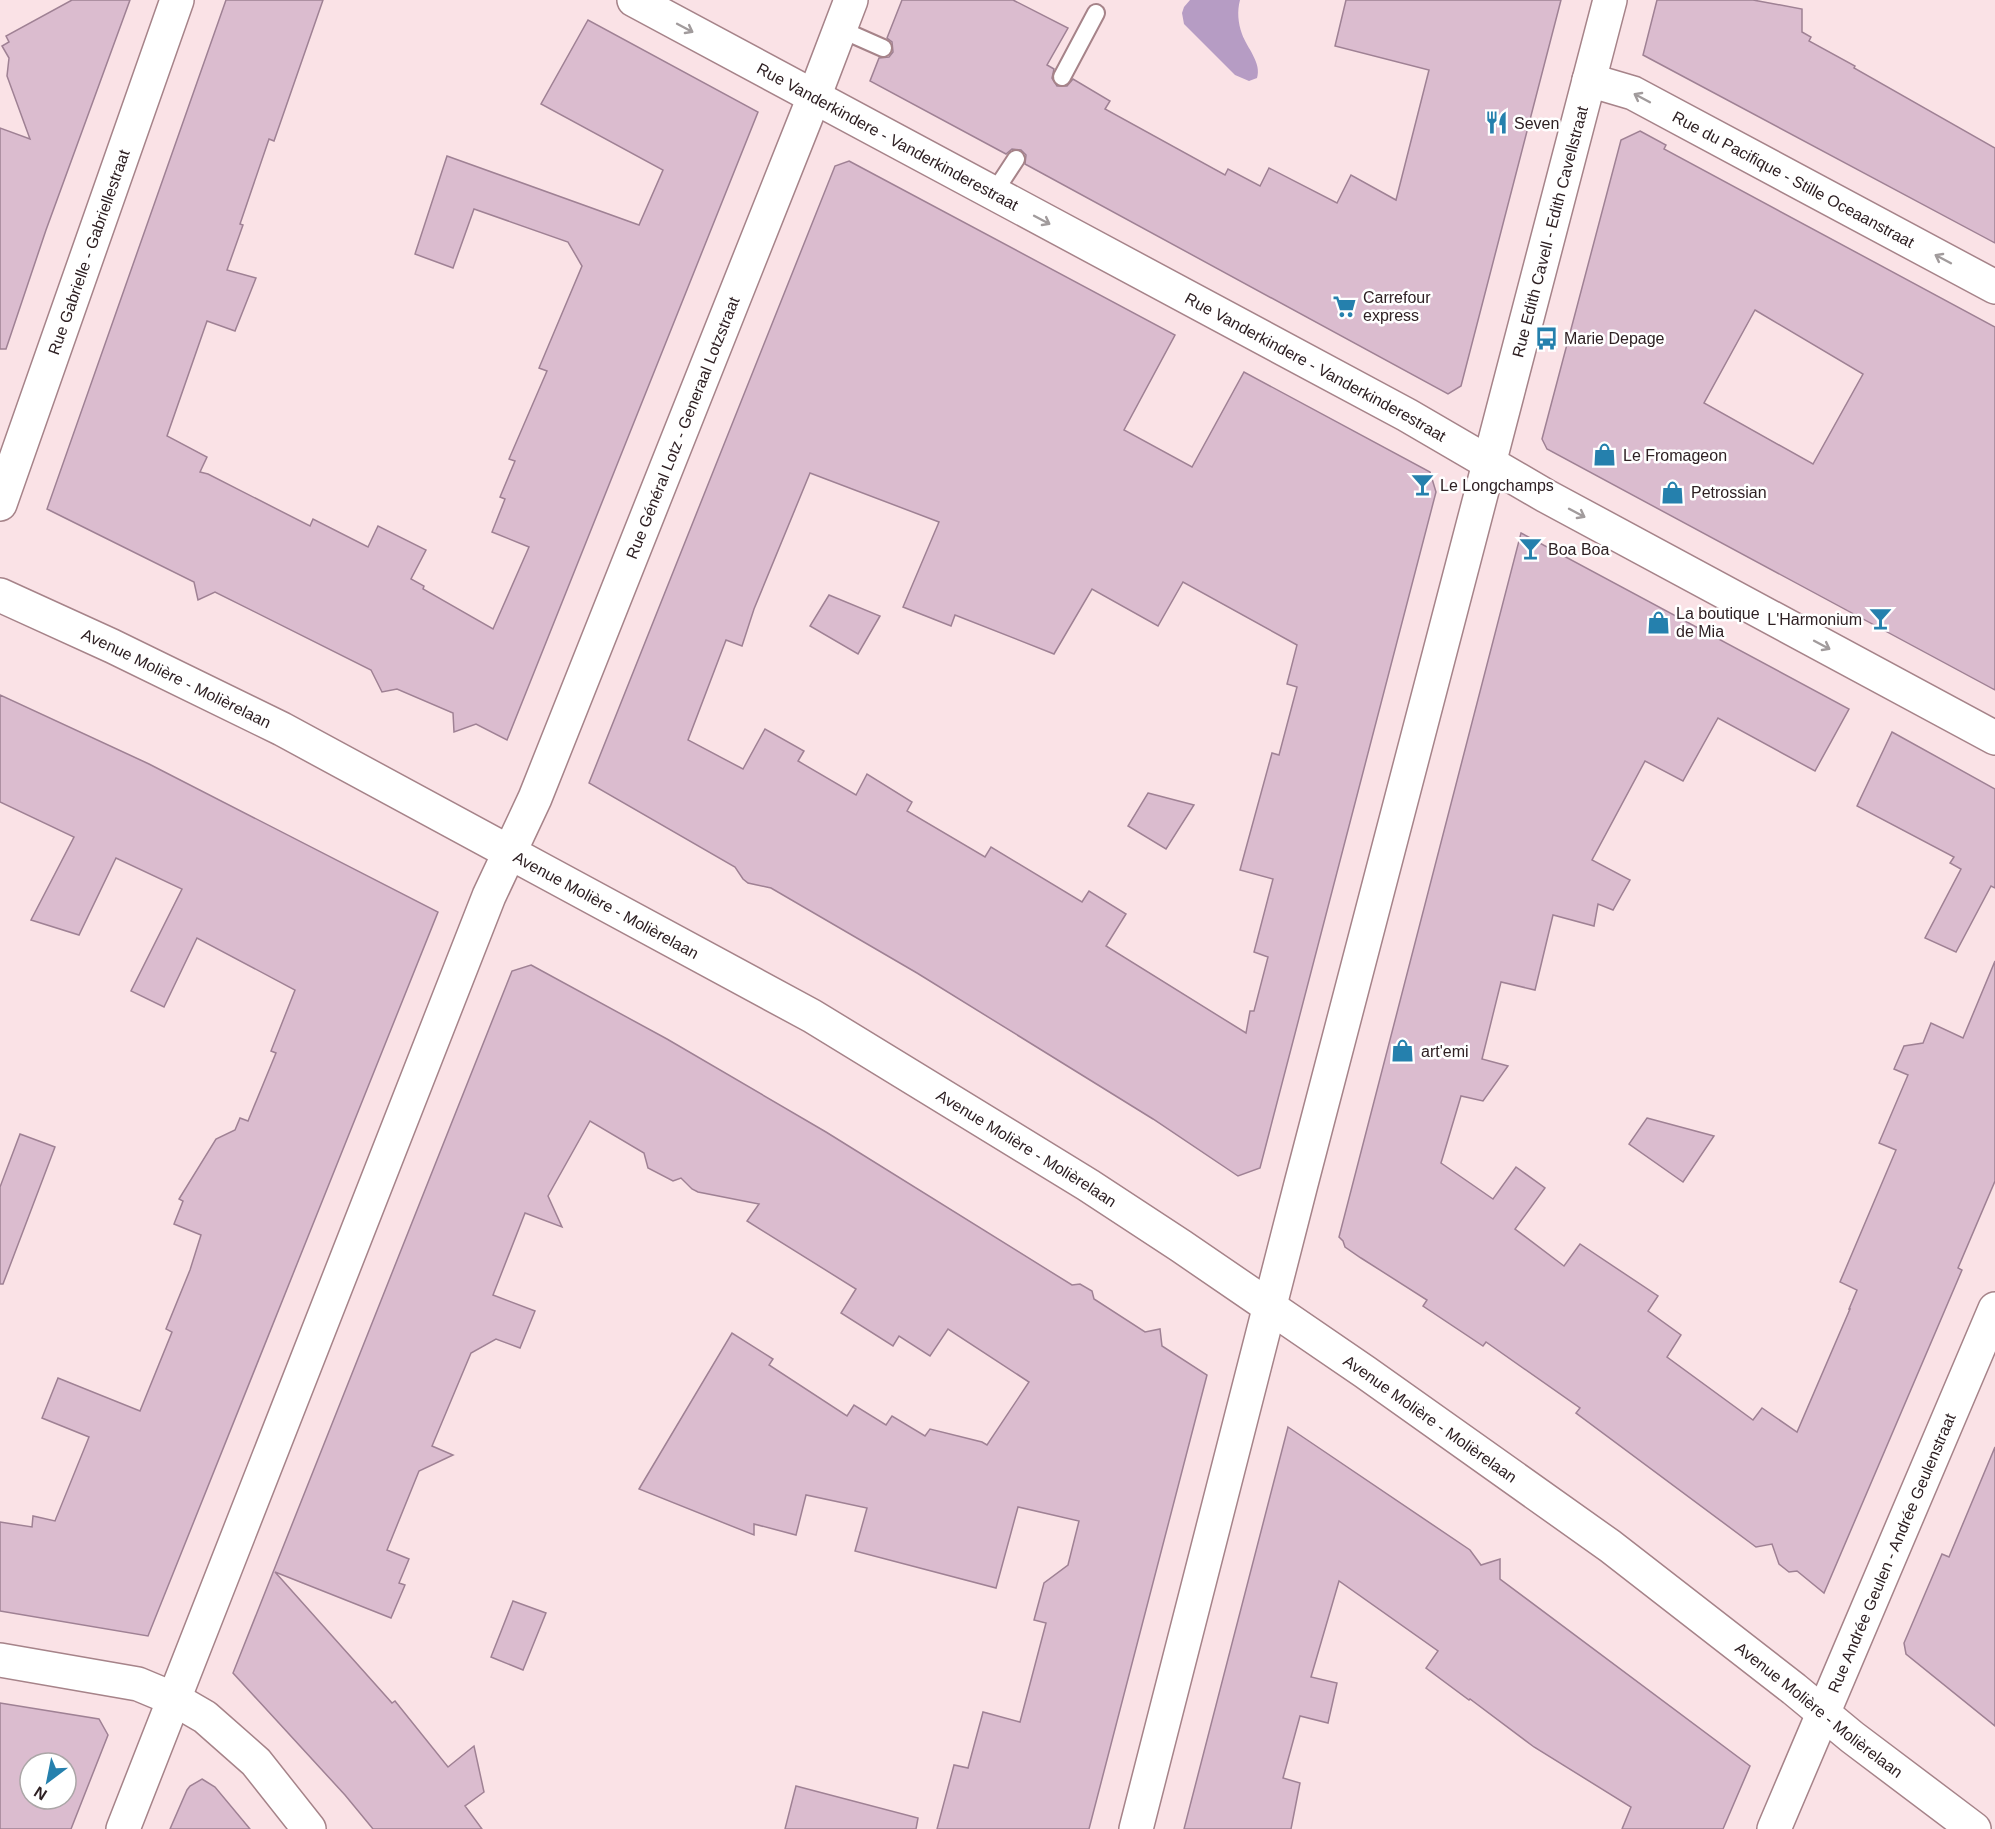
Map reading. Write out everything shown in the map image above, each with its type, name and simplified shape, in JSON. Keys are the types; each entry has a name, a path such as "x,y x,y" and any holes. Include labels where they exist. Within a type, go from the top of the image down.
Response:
{"street":[{"name":"Rue Gabrielle - Gabriellestraat","path":"0,504 177,0"},
{"name":"Rue Vanderkindere - Vanderkinderestraat","path":"634,0 1407,415 1546,496 1995,738"},
{"name":"Rue Edith Cavell - Edith Cavellstraat","path":"1136,1829 1610,0"},
{"name":"Rue Général Lotz - Generaal Lotzstraat","path":"123,1829 489,896 535,798 845,15"},
{"name":"Rue du Pacifique - Stille Oceaanstraat","path":"1589,80 1633,93 1995,287"},
{"name":"Avenue Molière - Molièrelaan","path":"0,595 112,646 282,729 510,852 812,1016 1088,1185 1270,1306 1610,1546 1974,1829"},
{"name":"Rue Andrée Geulen - Andrée Geulenstraat","path":"1774,1829 1995,1310"},
{"path":"0,1660 138,1684 174,1699 205,1717 256,1762 309,1829"}],"lane":[{"path":"1062,77 1096,13"},
{"path":"845,15 884,48"},
{"path":"993,194 1016,159"}],"shaded area":[{"path":"1190,0 1240,0 1238,13 1240,26 1256,61 1257,78 1249,81 1235,75 1184,24 1182,13"}],"building":[{"path":"72,0 130,0 46,230 6,349 0,349 0,128 30,139 7,76 9,58 2,46 9,42 6,36"},
{"path":"226,0 323,0 274,141 269,139 227,270 256,278 235,331 207,321 167,436 207,457 200,472 310,526 313,519 368,547 378,526 426,550 411,579 424,586 423,589 493,629 529,547 492,532 505,499 500,497 515,461 509,459 547,371 539,368 582,266 568,242 474,209 453,268 415,254 447,156 639,225 663,170 541,104 588,20 758,112 507,740 476,724 454,732 453,713 397,689 382,692 371,670 215,592 198,600 194,582 47,509"},
{"path":"902,0 1013,0 1068,28 1047,65 1054,69 1052,78 1057,86 1067,86 1073,79 1110,101 1105,109 1225,175 1228,169 1260,186 1269,168 1337,203 1351,175 1396,200 1429,70 1335,46 1346,0 1561,0 1461,386 1448,394 1025,164 1026,155 1021,150 1012,149 1006,154 870,81 879,58 889,57 893,52 892,42 887,38"},
{"path":"1657,0 1753,0 1802,9 1802,32 1811,37 1809,41 1995,148 1995,243 1643,55"},
{"path":"1640,131 1666,145 1664,149 1995,327 1995,690 1547,449 1542,439 1621,140","holes":["1755,310 1863,374 1813,464 1704,403"]},
{"path":"849,161 1175,335 1124,430 1192,467 1244,372 1430,472 1436,492 1260,1168 1238,1176 1153,1119 917,973 771,888 748,883 735,867 589,783 835,166","holes":["810,473 939,522 903,607 951,626 955,615 1054,654 1092,589 1158,626 1183,582 1297,645 1287,684 1297,687 1279,755 1272,753 1240,870 1273,879 1254,952 1268,957 1254,1011 1250,1011 1246,1033 1106,946 1126,914 1089,891 1082,902 991,847 985,857 907,811 912,802 867,774 856,795 798,761 804,751 765,729 743,769 688,740 726,640 742,646 754,609"]},
{"path":"1521,533 1849,709 1815,771 1718,718 1683,781 1645,761 1592,860 1630,880 1613,910 1598,904 1594,926 1553,915 1535,990 1501,982 1482,1059 1508,1066 1483,1101 1461,1096 1441,1163 1493,1199 1516,1167 1545,1188 1515,1229 1564,1266 1580,1244 1658,1296 1648,1311 1681,1335 1667,1357 1753,1420 1762,1408 1797,1432 1857,1290 1840,1282 1896,1150 1879,1143 1908,1075 1894,1069 1904,1046 1923,1043 1931,1023 1963,1038 1995,961 1995,1181 1958,1268 1962,1270 1824,1593 1797,1571 1789,1572 1779,1564 1772,1544 1756,1547 1576,1413 1580,1408 1486,1342 1483,1346 1423,1306 1427,1300 1345,1247 1339,1237"},
{"path":"829,595 880,616 858,654 810,626"},
{"path":"0,695 149,764 438,912 148,1636 0,1611 0,1522 32,1527 33,1516 55,1521 89,1437 42,1418 58,1378 140,1411 172,1332 166,1329 190,1270 201,1235 174,1224 183,1201 179,1199 216,1139 235,1130 240,1118 248,1121 276,1053 271,1051 295,990 197,938 164,1007 131,991 182,889 116,858 79,935 31,920 74,837 0,802"},
{"path":"1892,732 1995,789 1995,888 1991,886 1956,952 1925,938 1961,869 1950,863 1954,857 1857,806"},
{"path":"1148,793 1194,805 1166,849 1128,826"},
{"path":"531,965 667,1039 826,1132 1072,1285 1080,1284 1092,1291 1094,1299 1145,1332 1160,1329 1162,1346 1207,1375 1089,1829 937,1829 954,1765 968,1768 983,1712 1020,1722 1046,1623 1034,1620 1044,1583 1068,1565 1079,1521 1018,1507 996,1588 855,1551 867,1508 806,1495 796,1535 754,1524 754,1535 639,1489 732,1333 773,1359 769,1365 847,1416 854,1405 886,1425 892,1416 925,1436 930,1429 987,1445 1029,1382 948,1329 930,1356 899,1336 893,1346 841,1313 856,1289 747,1221 759,1204 698,1192 681,1178 673,1181 648,1168 644,1153 590,1121 548,1196 562,1227 525,1213 493,1295 535,1311 520,1348 496,1339 471,1353 432,1446 453,1455 419,1471 387,1550 409,1559 399,1583 405,1585 391,1618 275,1572 392,1703 395,1701 448,1767 474,1746 484,1792 465,1806 482,1829 373,1829 345,1795 233,1673 512,971"},
{"path":"1647,1118 1714,1136 1683,1182 1629,1144"},
{"path":"20,1134 55,1147 3,1284 0,1284 0,1187"},
{"path":"1288,1427 1470,1550 1481,1565 1500,1559 1500,1579 1750,1766 1723,1829 1622,1829 1631,1807 1534,1747 1426,1668 1438,1651 1339,1581 1311,1677 1337,1683 1328,1723 1300,1716 1283,1778 1300,1783 1291,1829 1184,1829"},
{"path":"1995,1447 1995,1726 1906,1654 1904,1643 1942,1554 1949,1557"},
{"path":"513,1601 546,1613 523,1670 491,1657"},
{"path":"0,1703 99,1719 108,1735 71,1829 0,1829"},
{"path":"202,1779 215,1787 250,1829 170,1829 187,1790"},
{"path":"796,1786 918,1818 916,1829 785,1829"}],"place":[{"name":"Seven","path":"1496,123"},
{"name":"Carrefour express","path":"1345,306"},
{"name":"Marie Depage","path":"1546,338"},
{"name":"Le Fromageon","path":"1605,455"},
{"name":"Le Longchamps","path":"1422,485"},
{"name":"Petrossian","path":"1673,492"},
{"name":"Boa Boa","path":"1530,549"},
{"name":"L'Harmonium","path":"1880,619"},
{"name":"La boutique de Mia","path":"1658,622"},
{"name":"art'emi","path":"1403,1051"}]}
